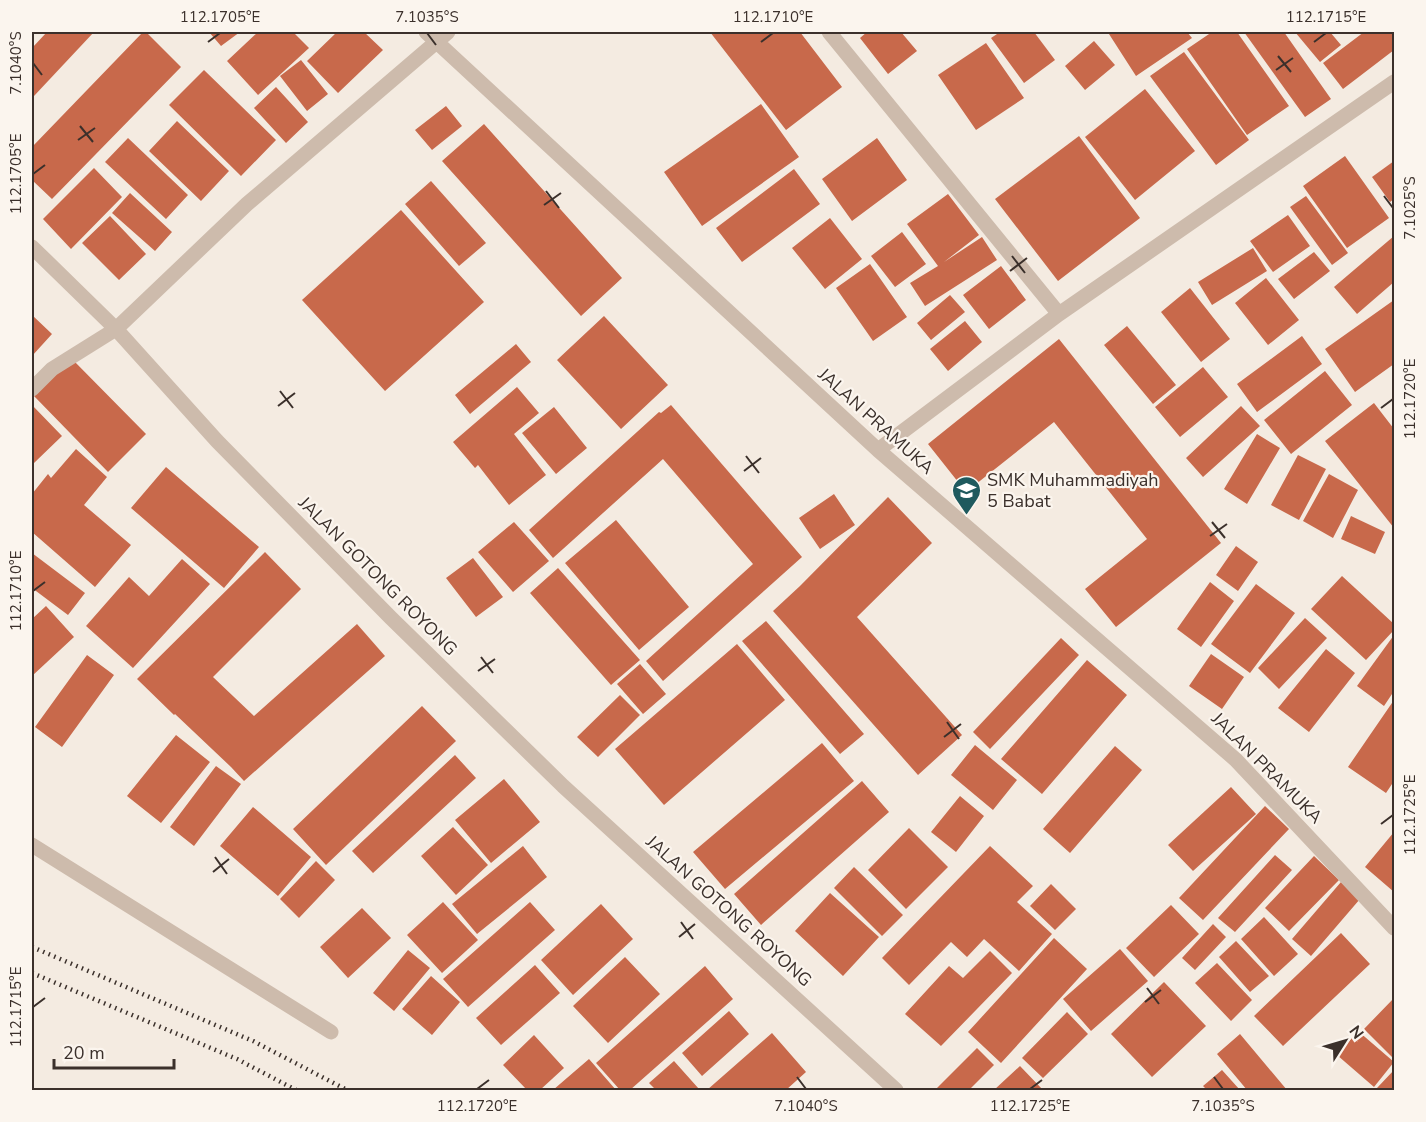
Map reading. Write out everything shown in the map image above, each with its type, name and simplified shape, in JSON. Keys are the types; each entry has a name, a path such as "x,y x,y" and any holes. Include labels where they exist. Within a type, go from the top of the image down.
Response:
{"street":[{"path":"829,32 1059,314"},
{"path":"32,389 52,369 116,328 247,204 437,35"},
{"name":"JALAN PRAMUKA","path":"437,35 878,450 1236,760 1395,928"},
{"path":"878,450 1059,314 1395,82"},
{"name":"JALAN GOTONG ROYONG","path":"32,247 116,328 217,441 391,618 555,778 896,1090"},
{"path":"32,844 332,1032"}],"building":[{"path":"47,32 94,32 34,96 32,93 32,48"},
{"path":"143,32 146,32 181,67 52,199 32,180 32,147"},
{"path":"209,32 240,32 221,46"},
{"path":"258,32 293,32 309,48 258,95 227,61"},
{"path":"337,32 364,32 383,50 338,93 307,61"},
{"path":"710,32 800,32 842,87 786,130"},
{"path":"867,32 901,32 917,51 888,74 860,38"},
{"path":"1000,32 1034,32 1055,60 1024,83 991,38"},
{"path":"1113,32 1187,32 1192,38 1136,76 1109,34"},
{"path":"1212,32 1237,32 1289,106 1247,135 1187,49"},
{"path":"1244,32 1284,32 1331,99 1305,117"},
{"path":"1295,32 1330,32 1341,45 1320,62"},
{"path":"1364,32 1392,32 1394,50 1343,89 1323,63"},
{"path":"1094,41 1115,65 1085,90 1065,66"},
{"path":"986,43 1024,98 976,130 938,75"},
{"path":"1184,52 1249,140 1216,165 1150,76"},
{"path":"301,60 328,94 307,111 280,76"},
{"path":"204,70 276,140 241,176 169,105"},
{"path":"276,87 308,122 286,143 254,108"},
{"path":"1145,89 1195,151 1135,200 1085,137"},
{"path":"761,104 799,157 702,226 664,172"},
{"path":"446,106 462,126 432,150 415,130"},
{"path":"177,121 229,171 201,201 149,151"},
{"path":"484,124 622,278 581,316 442,161"},
{"path":"1079,136 1140,218 1058,281 995,199"},
{"path":"128,138 188,195 166,219 105,162"},
{"path":"877,138 907,180 852,221 822,179"},
{"path":"1345,156 1389,218 1347,248 1303,186"},
{"path":"1394,161 1394,199 1390,202 1372,177"},
{"path":"94,168 122,197 71,249 43,219"},
{"path":"794,169 820,204 742,262 716,228"},
{"path":"431,181 486,243 459,266 405,204"},
{"path":"130,193 172,232 155,251 112,213"},
{"path":"948,194 979,235 944,262 982,237 997,260 925,306 910,283 938,266 907,224"},
{"path":"1306,196 1348,253 1332,265 1290,207"},
{"path":"401,210 484,302 385,391 302,300"},
{"path":"1288,215 1310,246 1273,272 1250,241"},
{"path":"110,216 146,254 119,280 82,243"},
{"path":"830,218 862,259 825,289 792,248"},
{"path":"902,232 926,264 895,287 871,256"},
{"path":"1394,236 1394,282 1357,314 1334,287"},
{"path":"1253,248 1267,271 1212,305 1198,282"},
{"path":"1314,252 1330,271 1294,299 1278,279"},
{"path":"870,264 907,317 873,341 836,288"},
{"path":"1001,266 1026,300 989,329 963,295"},
{"path":"1266,278 1299,320 1268,345 1235,303"},
{"path":"1190,288 1230,339 1201,362 1161,312"},
{"path":"950,295 965,312 931,340 917,323"},
{"path":"1394,300 1394,364 1355,392 1325,349"},
{"path":"32,315 52,334 32,356"},
{"path":"604,316 668,385 621,429 557,360"},
{"path":"965,321 982,342 948,371 930,349"},
{"path":"1127,326 1176,385 1153,404 1104,345"},
{"path":"1302,336 1322,364 1257,412 1237,384"},
{"path":"1059,339 1221,543 1116,627 1085,589 1147,539 1054,422 966,492 928,444"},
{"path":"516,344 531,362 470,414 455,395"},
{"path":"72,359 146,434 108,472 34,396"},
{"path":"1203,367 1228,397 1180,437 1155,407"},
{"path":"1325,371 1352,405 1291,454 1264,420"},
{"path":"517,387 539,413 514,434 546,475 509,505 478,465 475,468 453,442"},
{"path":"1374,403 1394,429 1394,528 1325,441"},
{"path":"32,405 62,436 34,463 32,461"},
{"path":"671,405 802,557 663,681 646,661 753,564 663,459 553,558 529,530 659,412 661,413"},
{"path":"1241,406 1260,426 1203,477 1186,458"},
{"path":"554,407 587,448 556,474 522,433"},
{"path":"1257,434 1280,448 1247,504 1224,489"},
{"path":"76,449 107,477 84,505 131,545 95,587 32,532 32,494 48,474 51,478"},
{"path":"1298,455 1326,469 1299,520 1271,505"},
{"path":"166,467 259,547 224,588 131,508"},
{"path":"1329,474 1358,490 1333,538 1303,521"},
{"path":"834,494 855,525 820,549 799,518"},
{"path":"888,497 932,543 857,617 962,735 918,775 773,611"},
{"path":"1351,516 1385,532 1375,554 1341,539"},
{"path":"616,520 689,607 639,650 565,563"},
{"path":"514,522 549,561 513,592 478,552"},
{"path":"1236,546 1258,562 1238,591 1216,575"},
{"path":"265,552 301,589 213,677 254,716 357,624 385,656 244,781 137,679"},
{"path":"32,553 85,593 68,615 32,588"},
{"path":"473,558 503,597 476,617 446,578"},
{"path":"182,559 210,584 133,668 86,626 129,577 149,596"},
{"path":"558,568 640,660 611,685 530,593"},
{"path":"1342,576 1394,624 1394,630 1366,660 1311,609"},
{"path":"1210,582 1234,601 1201,647 1177,629"},
{"path":"1256,584 1295,613 1250,673 1211,644"},
{"path":"46,606 74,637 32,676 32,619"},
{"path":"1305,618 1327,638 1279,689 1258,668"},
{"path":"766,621 864,734 840,754 742,641"},
{"path":"1394,635 1394,691 1384,706 1357,686"},
{"path":"1061,638 1079,655 990,749 973,732"},
{"path":"737,644 785,700 664,805 615,749"},
{"path":"1326,649 1355,673 1309,732 1278,708"},
{"path":"1211,654 1244,677 1222,709 1189,686"},
{"path":"87,655 114,675 62,747 35,727"},
{"path":"1087,660 1127,695 1042,794 1001,759"},
{"path":"640,664 666,694 643,714 617,684"},
{"path":"620,695 640,715 598,757 577,737"},
{"path":"1394,700 1394,781 1386,793 1348,767"},
{"path":"422,706 456,741 326,865 293,829"},
{"path":"176,735 210,762 161,823 127,796"},
{"path":"822,743 854,781 725,889 693,852"},
{"path":"975,745 1017,780 993,810 951,775"},
{"path":"1115,746 1142,770 1070,853 1043,829"},
{"path":"455,755 476,778 373,873 352,851"},
{"path":"216,766 241,784 194,846 170,827"},
{"path":"504,779 540,822 491,863 455,820"},
{"path":"862,781 889,812 761,925 734,894"},
{"path":"1231,787 1256,814 1193,871 1168,845"},
{"path":"960,796 984,816 956,852 931,832"},
{"path":"1265,806 1289,829 1203,920 1179,898"},
{"path":"253,807 311,857 278,896 220,846"},
{"path":"453,827 488,865 456,895 421,856"},
{"path":"909,828 948,867 906,909 868,870"},
{"path":"1394,832 1394,892 1365,867"},
{"path":"523,846 547,877 477,934 452,904"},
{"path":"990,846 1033,886 1017,902 1052,934 1019,971 984,939 967,957 951,942 909,985 882,958"},
{"path":"1275,855 1292,870 1235,932 1218,918"},
{"path":"1314,856 1339,880 1289,931 1265,908"},
{"path":"316,861 335,880 299,918 280,899"},
{"path":"854,867 903,915 882,936 834,888"},
{"path":"1341,882 1360,899 1311,956 1292,939"},
{"path":"1051,884 1076,909 1055,930 1030,906"},
{"path":"830,893 879,937 843,976 795,931"},
{"path":"443,902 478,940 442,973 407,935"},
{"path":"530,902 555,930 468,1007 443,979"},
{"path":"601,904 633,939 573,995 541,960"},
{"path":"1171,905 1199,934 1154,977 1126,948"},
{"path":"362,908 391,938 348,978 320,947"},
{"path":"1264,917 1298,954 1274,976 1241,939"},
{"path":"1213,924 1226,937 1195,970 1182,958"},
{"path":"1341,933 1370,964 1283,1046 1254,1016"},
{"path":"1054,938 1087,969 1001,1063 968,1032"},
{"path":"1236,941 1269,976 1250,992 1219,957"},
{"path":"1120,949 1148,981 1091,1031 1063,999"},
{"path":"408,950 430,968 394,1011 373,993"},
{"path":"990,951 1012,973 941,1046 905,1014 949,966 963,978"},
{"path":"625,957 660,994 608,1043 573,1006"},
{"path":"1217,963 1252,1000 1231,1021 1195,983"},
{"path":"535,965 560,993 501,1045 476,1018"},
{"path":"705,966 733,999 630,1090 620,1090 596,1063"},
{"path":"431,976 460,1002 432,1035 402,1009"},
{"path":"1164,982 1206,1026 1152,1077 1111,1034"},
{"path":"1394,998 1394,1054 1392,1057 1364,1029"},
{"path":"729,1011 749,1034 702,1076 682,1053"},
{"path":"1067,1012 1088,1034 1043,1078 1022,1058"},
{"path":"1358,1031 1394,1062 1374,1087 1337,1055"},
{"path":"772,1033 806,1072 786,1090 707,1090"},
{"path":"1240,1034 1287,1090 1247,1090 1217,1054"},
{"path":"534,1035 564,1068 540,1090 527,1090 503,1065"},
{"path":"977,1048 994,1065 969,1090 935,1090"},
{"path":"589,1059 616,1090 553,1090"},
{"path":"674,1061 699,1089 656,1090 649,1083"},
{"path":"1020,1066 1043,1090 994,1090"},
{"path":"1222,1070 1240,1090 1207,1090 1203,1086"},
{"path":"1394,1070 1394,1090 1377,1088"}],"railway":[{"path":"32,947 253,1041 347,1090"},
{"path":"32,973 237,1059 296,1090"}],"place":[{"name":"SMK Muhammadiyah 5 Babat","path":"966,516"}]}
